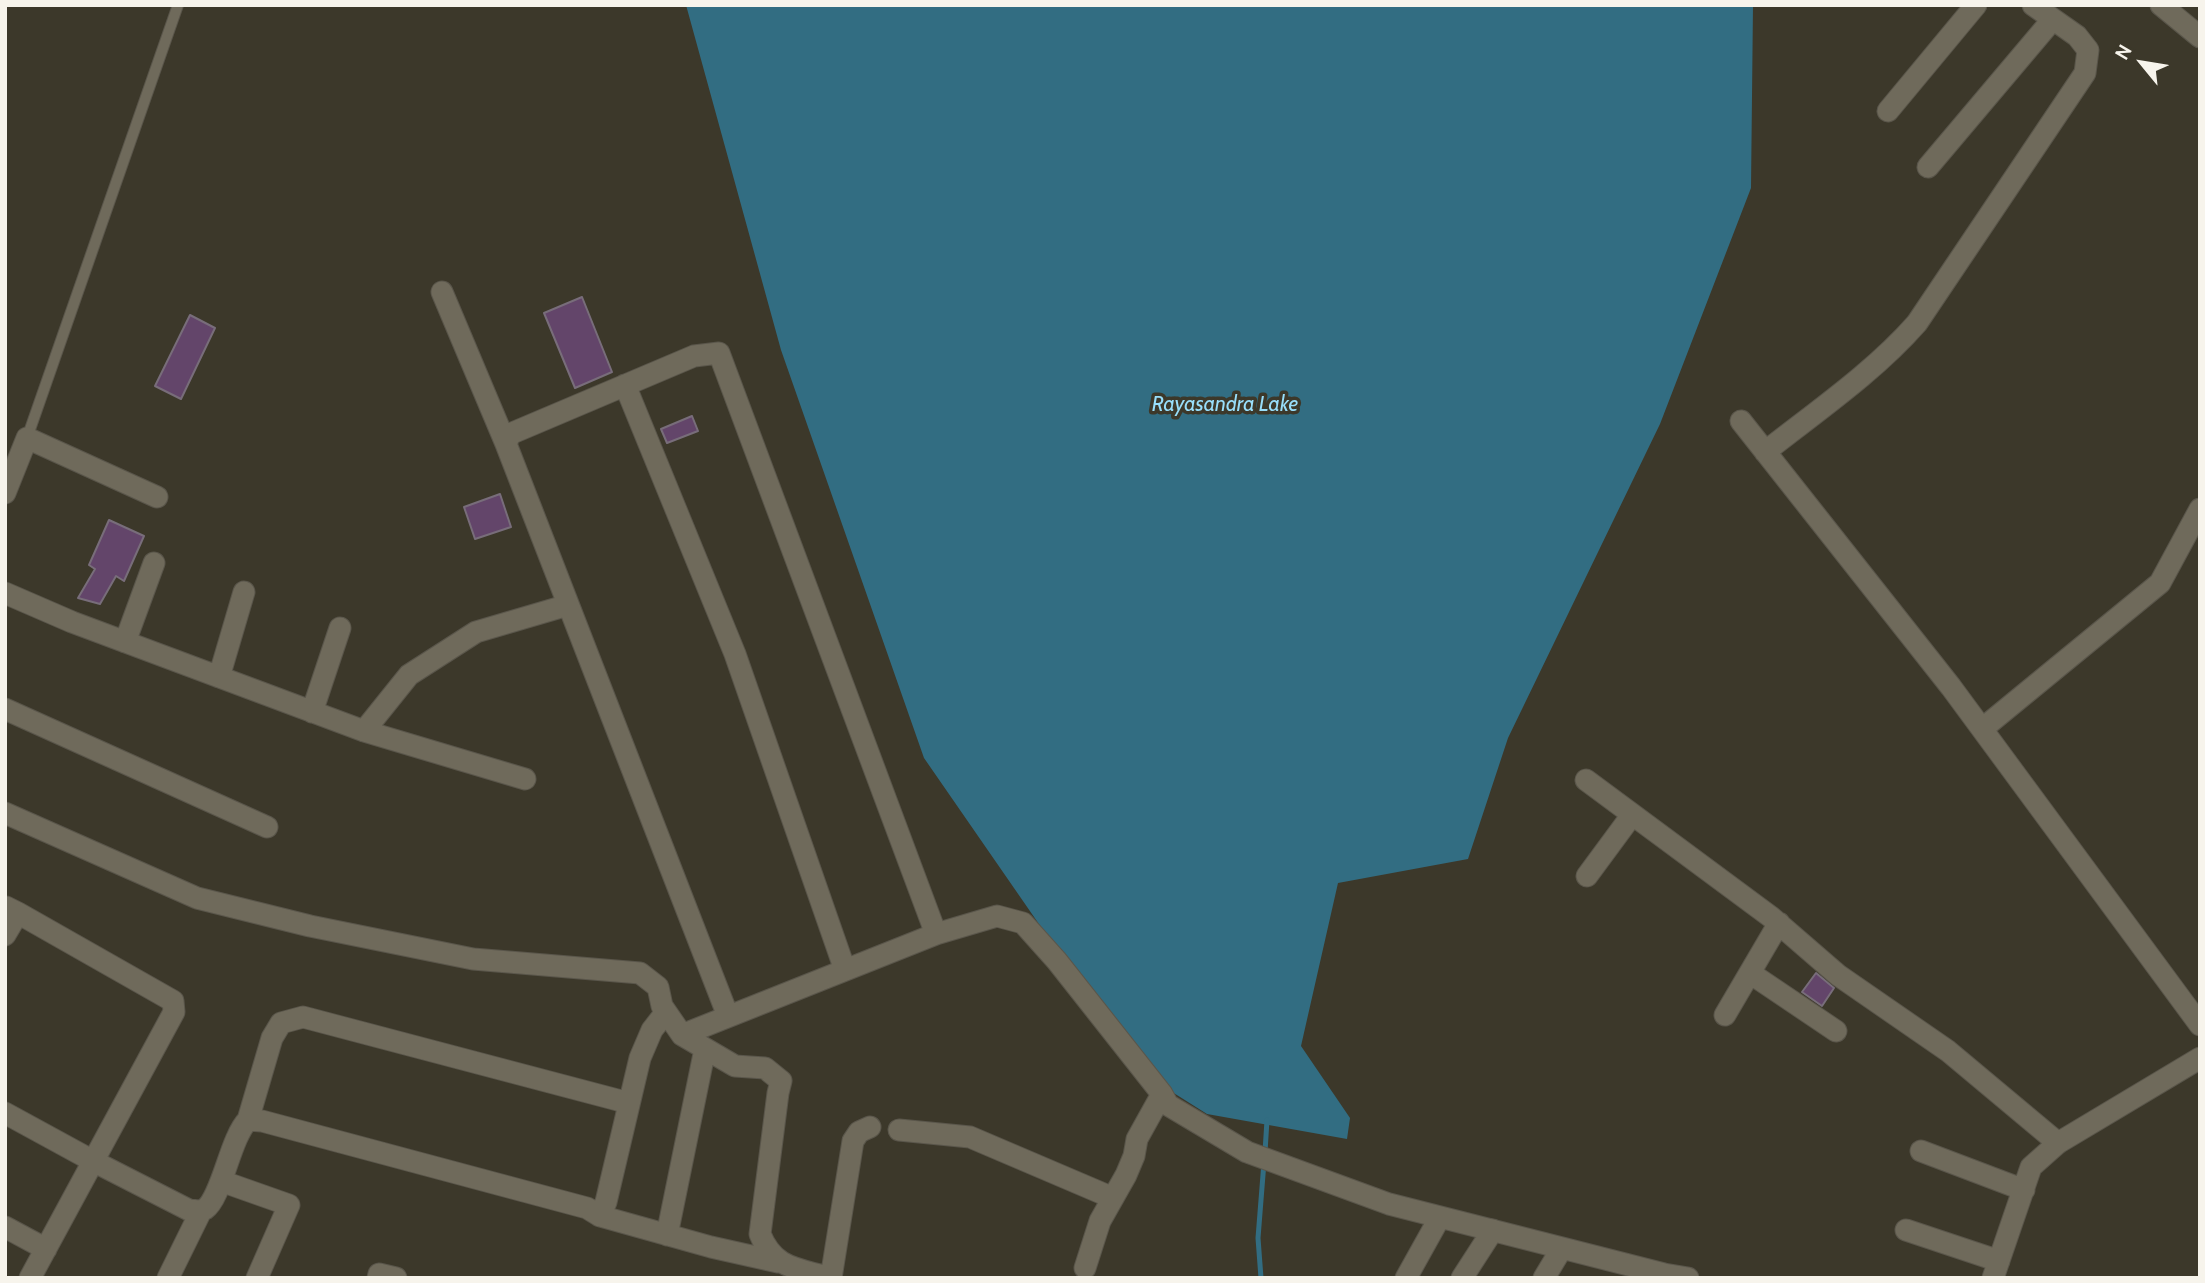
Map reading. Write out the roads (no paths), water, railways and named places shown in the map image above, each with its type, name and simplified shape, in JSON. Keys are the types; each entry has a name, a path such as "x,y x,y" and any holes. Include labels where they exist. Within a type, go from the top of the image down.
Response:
{"street":[{"path":"1888,111 1976,5"},
{"path":"1765,452 1877,363 1917,323 2085,73 2088,50 2077,36 2033,5"},
{"path":"2162,5 2200,37"},
{"path":"1928,167 2053,19"},
{"path":"442,292 506,444 728,1016"},
{"path":"506,444 510,434 694,356 719,353 936,933"},
{"path":"625,386 735,654 845,970"},
{"path":"1741,421 1951,687 2200,1025"},
{"path":"5,493 27,438 157,496"},
{"path":"1982,729 2160,583 2200,509"},
{"path":"125,642 154,563"},
{"path":"219,677 244,592"},
{"path":"5,593 125,642 312,712 525,779"},
{"path":"364,730 409,675 476,632 568,604"},
{"path":"312,712 341,628"},
{"path":"5,709 267,827"},
{"path":"1586,780 1779,923 1838,975 1948,1051 2059,1143"},
{"path":"1587,876 1632,815"},
{"path":"8,821 197,898 297,923 473,958 640,974 658,987 662,1006 682,1035 735,1066 765,1068 781,1081 760,1234 765,1248 778,1262"},
{"path":"5,935 12,910 173,1001 174,1012 30,1278"},
{"path":"682,1035 936,933 997,916 1023,923 1057,961 1168,1105 1247,1153 1389,1204 1662,1276 1688,1278"},
{"path":"1725,1015 1779,923"},
{"path":"1750,972 1836,1031"},
{"path":"600,1216 606,1202 640,1058 652,1030 666,1012"},
{"path":"5,1114 189,1210 201,1211 208,1207 221,1181 241,1127 248,1119 272,1038 281,1023 303,1017 629,1103"},
{"path":"667,1236 705,1049"},
{"path":"1906,1230 1996,1269 2031,1167 2059,1143 2200,1058"},
{"path":"1085,1268 1100,1221 1126,1175 1137,1139 1162,1094"},
{"path":"248,1119 504,1185 587,1208 600,1216 667,1236 778,1262 830,1278 853,1142 859,1132 870,1127"},
{"path":"899,1130 970,1137 1113,1198"},
{"path":"1920,1151 2024,1190"},
{"path":"221,1181 289,1205 257,1278"},
{"path":"169,1278 201,1211"},
{"path":"1406,1278 1440,1217"},
{"path":"5,1227 46,1249"},
{"path":"1462,1278 1493,1230"},
{"path":"1545,1278 1562,1248"},
{"path":"378,1278 379,1274 396,1278"}],"lane":[{"path":"27,438 178,5"}],"water":[{"name":"Rayasandra Lake","path":"686,5 1753,5 1751,188 1660,424 1508,738 1468,859 1338,883 1301,1046 1350,1118 1347,1139 1207,1114 1142,1073 924,758 781,350"}],"waterway":[{"path":"1265,1152 1267,1120"},
{"path":"1261,1278 1258,1238 1264,1162"}]}
